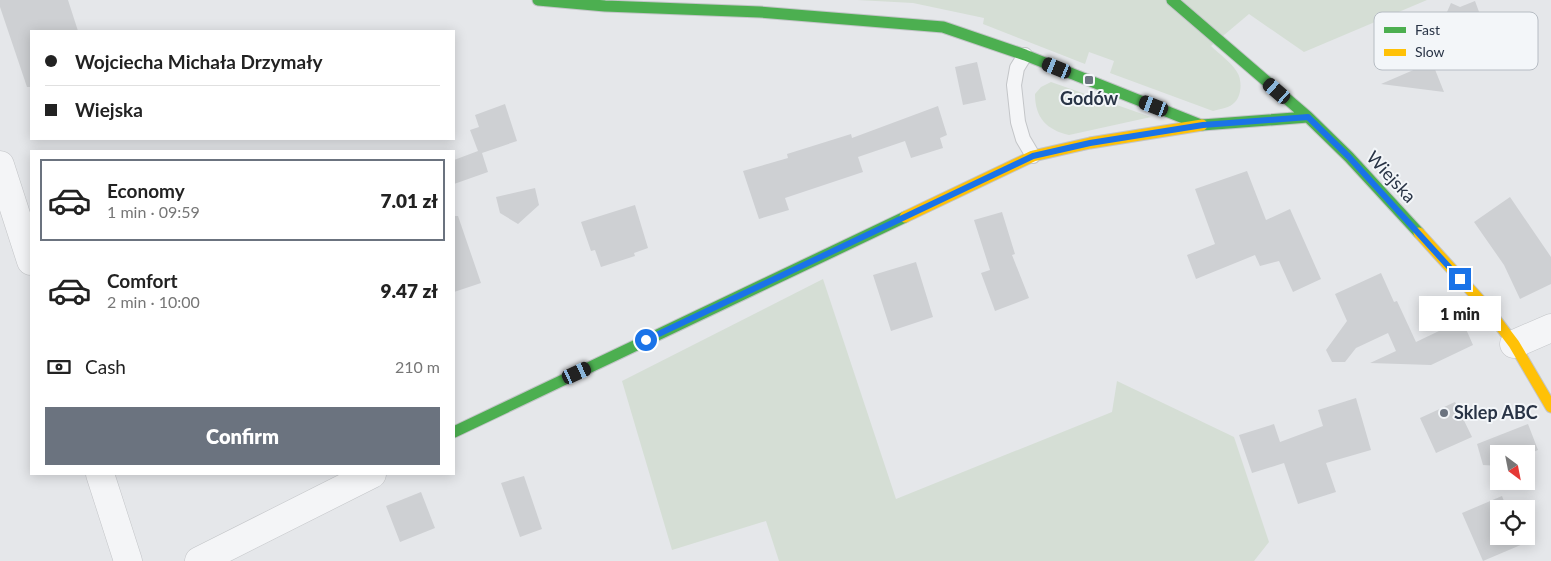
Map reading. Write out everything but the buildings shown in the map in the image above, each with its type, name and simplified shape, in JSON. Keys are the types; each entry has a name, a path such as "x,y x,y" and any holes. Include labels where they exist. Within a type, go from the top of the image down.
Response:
{"street":[{"path":"538,0 605,6 760,12 943,27 1025,55 1203,125"},
{"name":"Wiejska","path":"1172,0 1308,117 1349,157 1486,307 1514,344 1551,406"},
{"path":"455,432 1033,156 1090,143 1203,125 1308,117"},
{"path":"0,165 30,258"},
{"path":"1514,344 1551,328"},
{"path":"100,475 128,561"},
{"path":"199,561 370,475"}],"lane":[{"path":"1025,55 1017,68 1014,85 1018,122 1023,139 1033,156"}],"shaded area":[{"path":"857,0 1427,0 1399,12 1374,12 1374,22 1304,52 1249,14 1211,46 1234,68 1239,75 1240,83 1239,95 1235,102 1228,107 1213,111 1110,73 1114,61 1089,52 1085,64 983,24 984,18 913,3"},
{"path":"1051,82 1151,117 1069,135 1061,133 1044,122 1037,110 1035,94 1041,87"},
{"path":"823,279 896,499 1112,412 1117,381 1234,437 1269,542 1254,561 779,561 766,521 672,550 622,381"}],"traffic: fast":[{"path":"538,0 605,6 760,12 943,27 1025,55 1201,125"},
{"path":"1172,0 1308,117 1349,157 1419,233"},
{"path":"1202,125 1308,117"},
{"path":"455,432 905,217"}],"traffic: slow":[{"path":"905,217 1033,156 1090,143 1202,125"},
{"path":"1419,233 1486,307 1514,344 1551,407"}],"place":[{"name":"Godów","path":"1089,80"},
{"name":"Sklep ABC","path":"1444,413"}],"route":[{"path":"646,340 1033,156 1090,143 1203,125 1308,117 1349,157 1460,279"}]}
